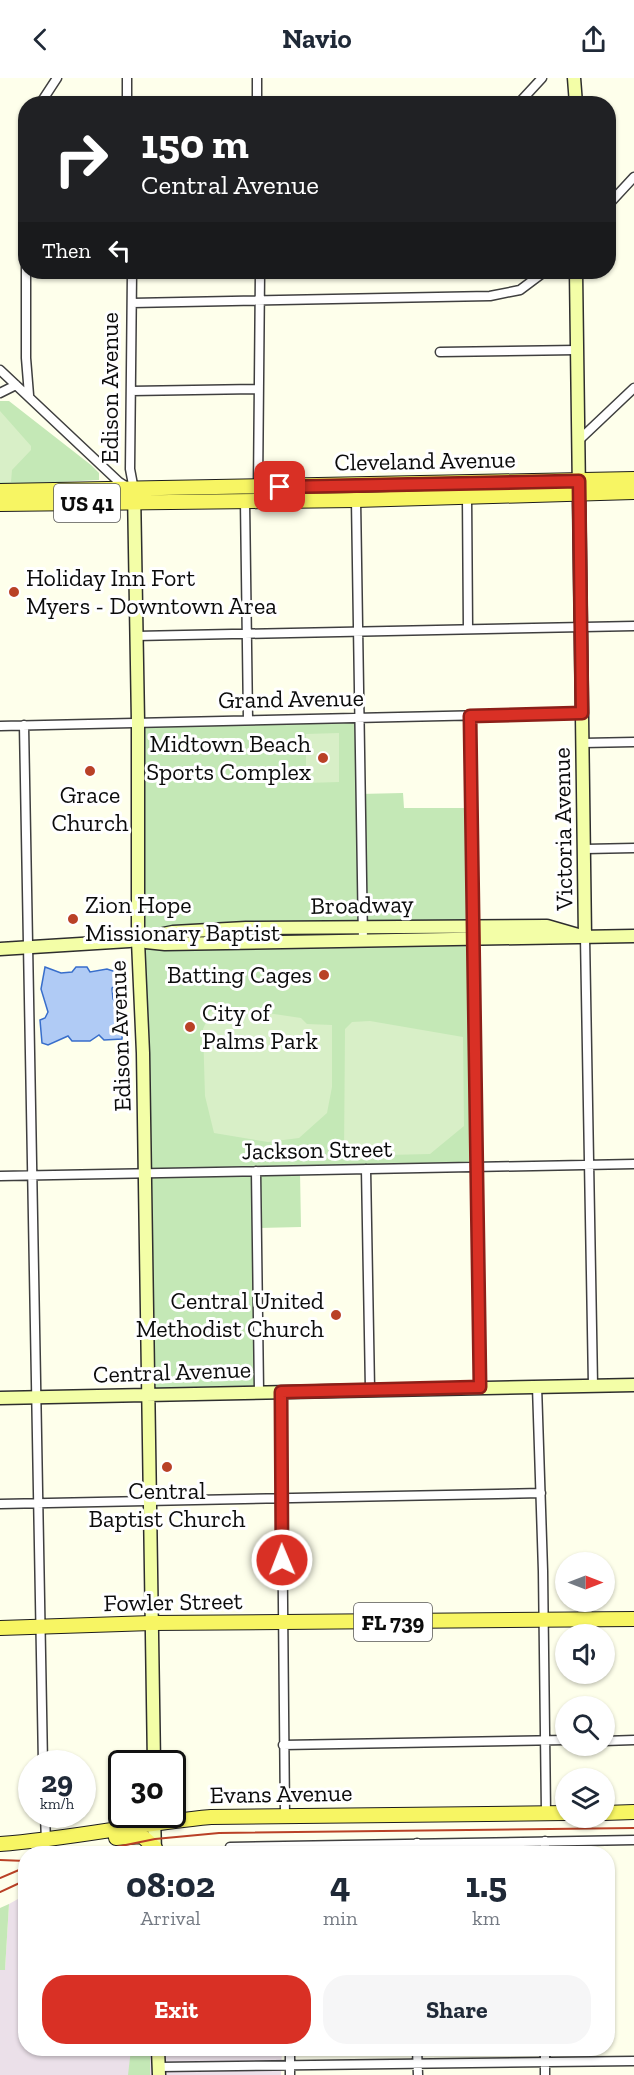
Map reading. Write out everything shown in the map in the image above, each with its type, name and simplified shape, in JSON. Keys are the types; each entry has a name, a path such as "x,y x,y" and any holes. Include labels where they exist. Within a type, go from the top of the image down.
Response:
{"main road":[{"name":"Cleveland Avenue","path":"0,491 245,501 356,500 467,496 579,487 634,479"},
{"name":"Cleveland Avenue","path":"0,504 258,488 385,485 579,487 634,492"},
{"path":"356,500 385,485"},
{"name":"Fowler Street","path":"0,1628 152,1623 634,1618"},
{"path":"615,1813 634,1812"},
{"name":"Evans Avenue","path":"186,1817 555,1814"},
{"name":"Evans Avenue","path":"0,1844 49,1840 108,1828"},
{"path":"49,1840 76,1845 139,1835 147,1838 152,1846"}],"street":[{"path":"45,96 57,78"},
{"path":"127,78 127,96"},
{"path":"256,78 257,96"},
{"path":"525,96 542,78"},
{"path":"574,78 575,96"},
{"path":"616,196 634,177"},
{"path":"26,279 26,358 29,395"},
{"name":"Edison Avenue","path":"132,279 130,469 134,496 138,722 138,941 143,1053 154,1750"},
{"path":"258,488 257,389 260,279"},
{"path":"132,303 507,295 529,285 536,279"},
{"name":"Victoria Avenue","path":"576,279 593,1385"},
{"path":"440,352 576,350"},
{"path":"0,370 134,496"},
{"path":"0,393 16,385"},
{"path":"578,441 634,388"},
{"path":"131,391 257,389"},
{"path":"467,496 468,628"},
{"path":"356,500 363,941"},
{"path":"245,501 248,719"},
{"path":"136,636 634,626"},
{"name":"Grand Avenue","path":"0,726 582,713"},
{"path":"470,716 480,1387"},
{"path":"24,725 42,1750"},
{"path":"583,743 634,742"},
{"path":"585,849 634,848"},
{"name":"Broadway","path":"138,941 173,932 473,925 547,926 585,937"},
{"name":"Broadway","path":"0,949 138,941 165,944 634,936"},
{"name":"Jackson Street","path":"0,1176 634,1164"},
{"path":"366,1169 370,1389"},
{"path":"256,1171 260,1391"},
{"name":"Central Avenue","path":"0,1398 634,1385"},
{"path":"537,1386 546,1814"},
{"path":"281,1392 285,1816"},
{"path":"0,1504 541,1493"},
{"path":"615,1741 634,1740"},
{"path":"283,1745 555,1741"},
{"path":"47,1828 49,1840"},
{"path":"154,1828 155,1846"},
{"path":"363,1846 417,1843 634,1840"},
{"path":"545,1841 545,1846"},
{"path":"158,2056 159,2071 634,2061"},
{"path":"417,2056 418,2075"},
{"path":"545,2056 545,2075"}],"shaded area":[{"path":"18,1899 18,2056 282,2056 281,2075 0,2075 0,1970 5,1970 9,1904"}],"green space":[{"path":"0,401 9,401 91,465 99,473 99,480 0,485"},
{"path":"0,411 31,446 31,450 12,470 11,482 0,482"},
{"path":"357,719 359,794 403,793 404,808 470,808 471,923 140,938 140,724"},
{"name":"Midtown Beach Sports Complex","path":"339,733 339,782 306,783 306,734"},
{"name":"City of Palms Park","path":"472,940 475,1165 146,1171 140,942"},
{"path":"220,1006 301,1018 307,1024 332,1025 332,1087 327,1113 299,1138 268,1142 214,1133 205,1096 203,1029 211,1011"},
{"path":"370,1021 463,1037 464,1126 430,1154 344,1156 345,1029 352,1022"},
{"path":"254,1172 258,1389 149,1393 146,1174"},
{"path":"300,1172 301,1227 259,1228 258,1173"},
{"path":"9,1904 5,1970 0,1970 0,1908"},
{"path":"130,2056 150,2056 150,2075 128,2075"}],"water":[{"path":"45,967 61,973 72,972 76,967 87,967 90,972 107,969 122,974 122,981 112,988 113,999 124,1005 122,1039 104,1040 99,1035 90,1041 72,1041 68,1036 48,1045 42,1043 40,1020 45,1018 48,1012 41,989"}],"railway":[{"path":"121,1846 155,1839 219,1833 634,1828"},
{"path":"0,1860 18,1861"},
{"path":"0,1878 18,1870"},
{"path":"0,1892 18,1884"}],"place":[{"name":"Holiday Inn Fort Myers - Downtown Area","path":"14,592"},
{"name":"Midtown Beach Sports Complex","path":"323,758"},
{"name":"Grace Church","path":"90,771"},
{"name":"Zion Hope Missionary Baptist","path":"73,919"},
{"name":"Batting Cages","path":"324,975"},
{"name":"City of Palms Park","path":"190,1027"},
{"name":"Central United Methodist Church","path":"336,1315"},
{"name":"Central Baptist Church","path":"167,1467"}],"route":[{"path":"280,487 579,481 582,713 470,716 480,1387 281,1392 282,1560"}]}
